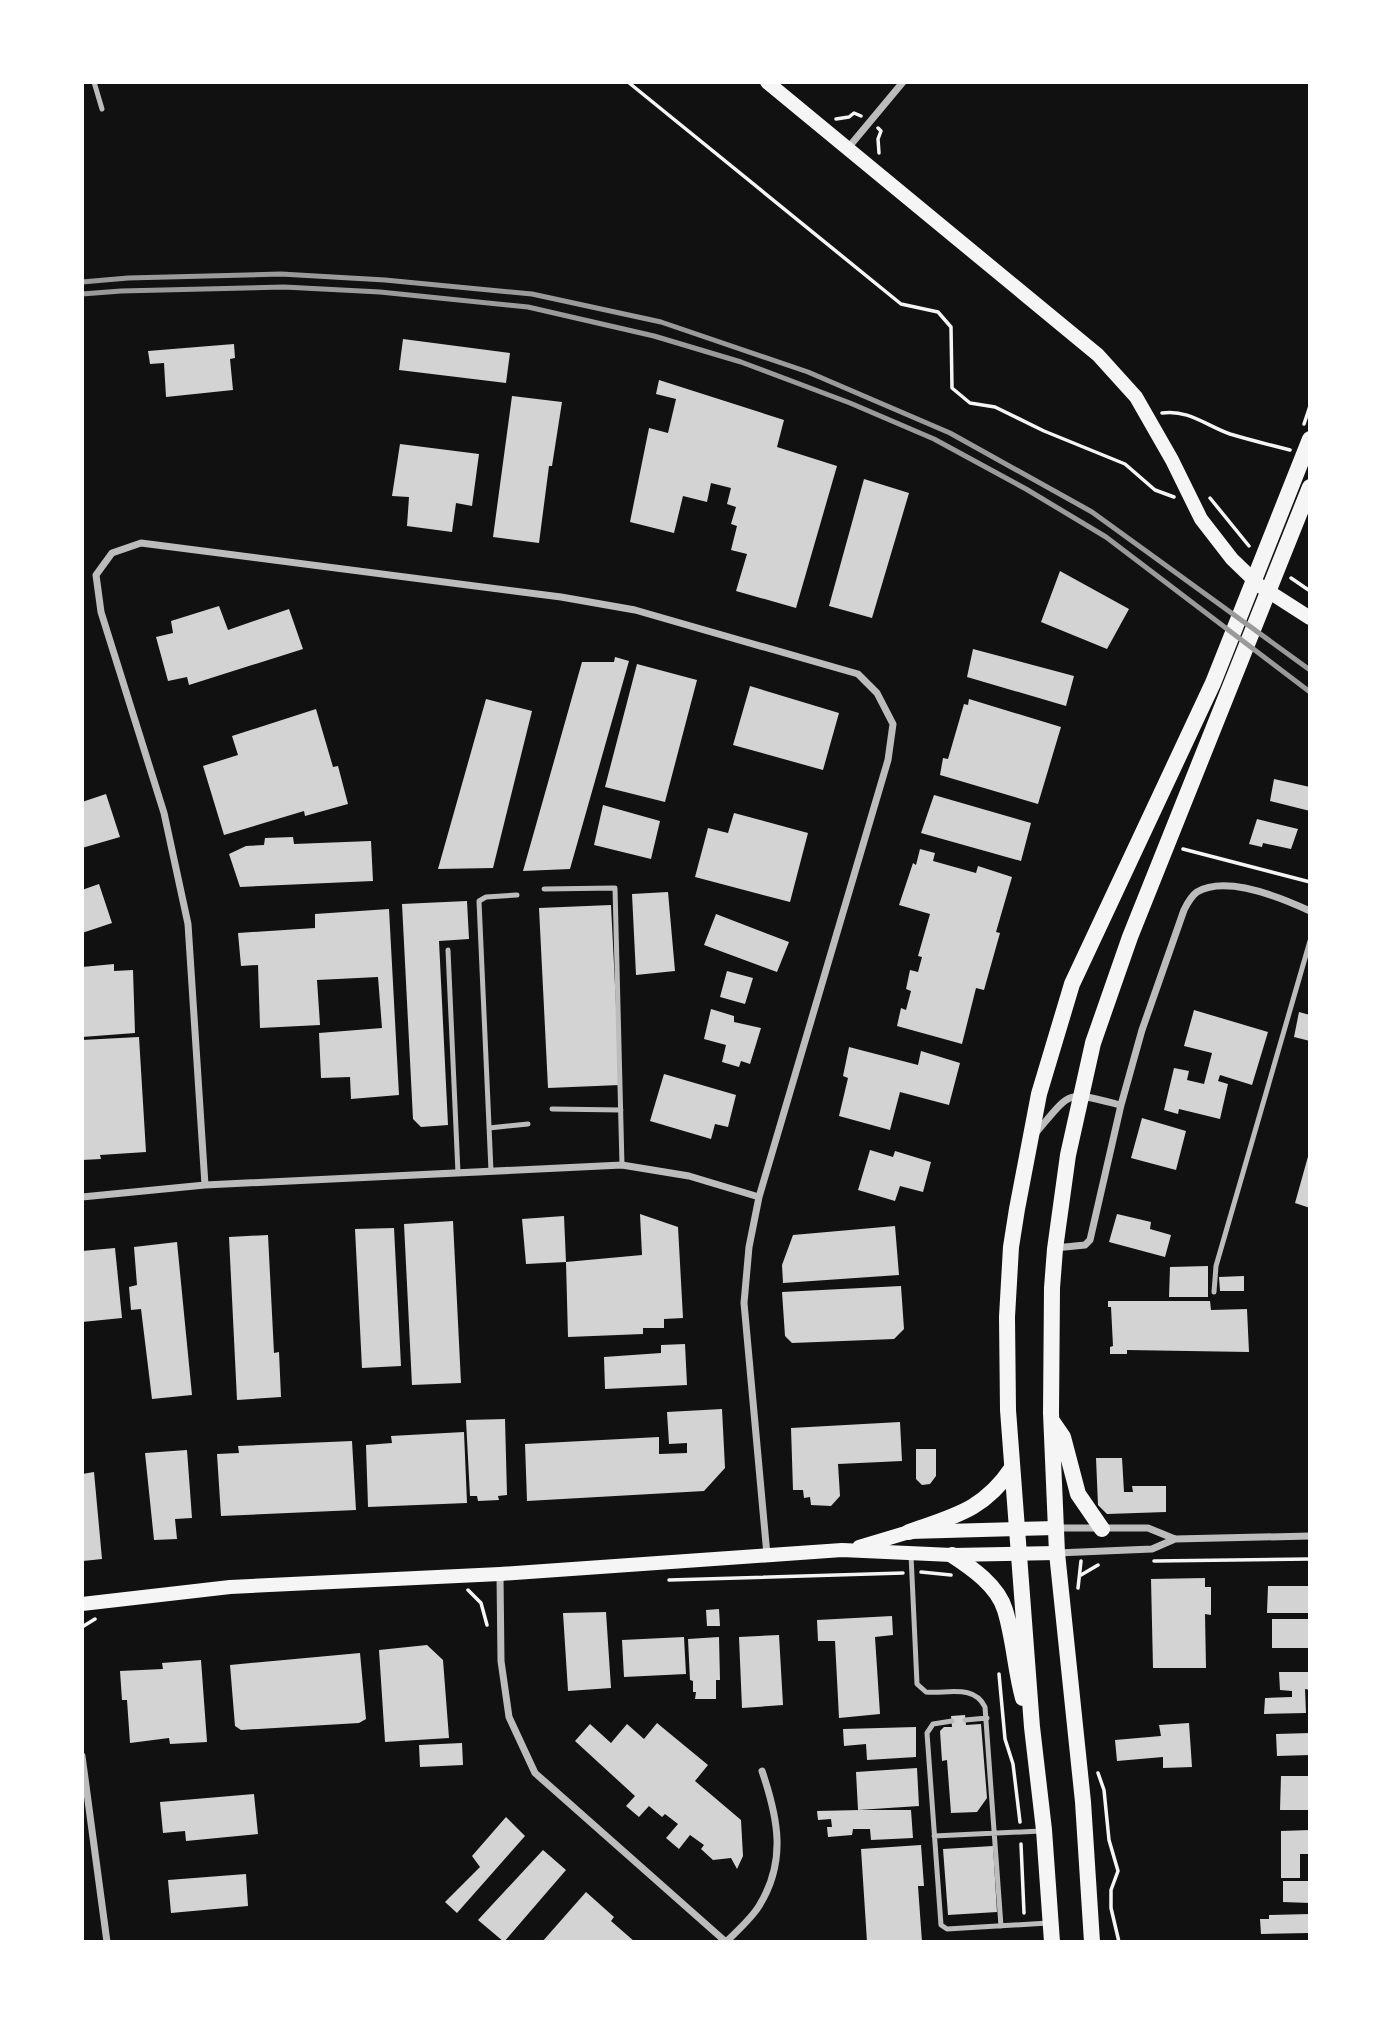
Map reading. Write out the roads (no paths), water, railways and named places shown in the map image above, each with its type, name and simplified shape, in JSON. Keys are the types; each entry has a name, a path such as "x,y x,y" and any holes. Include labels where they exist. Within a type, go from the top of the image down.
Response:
{"highway":[{"path":"1052,1942 1044,1830 1032,1727 1008,1410 1007,1317 1011,1247 1028,1143 1055,1035 1072,984 1213,682 1310,439"},
{"path":"1092,1942 1083,1802 1057,1553 1050,1369 1055,1249 1068,1155 1093,1043 1166,843 1310,487"},
{"path":"1052,1421 1063,1437 1078,1494 1102,1529"},
{"path":"909,1532 979,1504 998,1489 1012,1468"},
{"path":"952,1555 973,1569 1005,1608 1016,1672 1032,1727"}],"main road":[{"path":"767,82 1098,355 1136,397 1172,460 1201,519 1232,559 1261,586 1310,618"},
{"path":"848,1550 909,1532 1056,1528"},
{"path":"82,1604 230,1587 499,1574 848,1550 952,1555 1057,1553"}],"street":[{"path":"847,148 903,82"},
{"path":"205,1185 188,924 164,813 100,612 96,575 112,553 141,543 573,599 635,610 858,674 877,693 893,724 888,760 759,1197 749,1247 744,1303 767,1555"},
{"path":"1055,1249 1085,1245 1090,1240 1121,1105 1142,1030 1184,910 1194,894 1210,887 1232,887 1279,897 1310,911"},
{"path":"1028,1143 1068,1097 1080,1095 1121,1105"},
{"path":"82,1197 205,1185 622,1165 689,1175 759,1197"},
{"path":"1056,1528 1148,1528 1175,1539"},
{"path":"1057,1553 1152,1549 1175,1539 1310,1536"},
{"path":"499,1574 501,1661 509,1717 535,1773 726,1942 758,1908 775,1875 778,1841 774,1806 762,1770"},
{"path":"82,1756 107,1942"}],"lane":[{"path":"94,82 102,109"},
{"path":"544,889 615,888 622,1165"},
{"path":"491,1171 479,901 486,897 517,895"},
{"path":"1214,1292 1216,1266 1310,942"},
{"path":"447,950 458,1173"},
{"path":"552,1109 621,1110"},
{"path":"489,1128 528,1124"},
{"path":"911,1553 917,1684 926,1692 974,1694 984,1704 996,1833 1001,1926"},
{"path":"965,1720 987,1718"},
{"path":"952,1721 933,1724 928,1733 940,1922 943,1928 1051,1922"},
{"path":"934,1836 1044,1830"}],"railway":[{"path":"82,282 128,278 281,274 385,280 532,294 661,322 808,372 950,433 1092,512 1310,670"},
{"path":"82,294 284,287 380,292 528,307 654,336 741,362 850,403 934,439 1026,489 1106,537 1310,692"}]}
